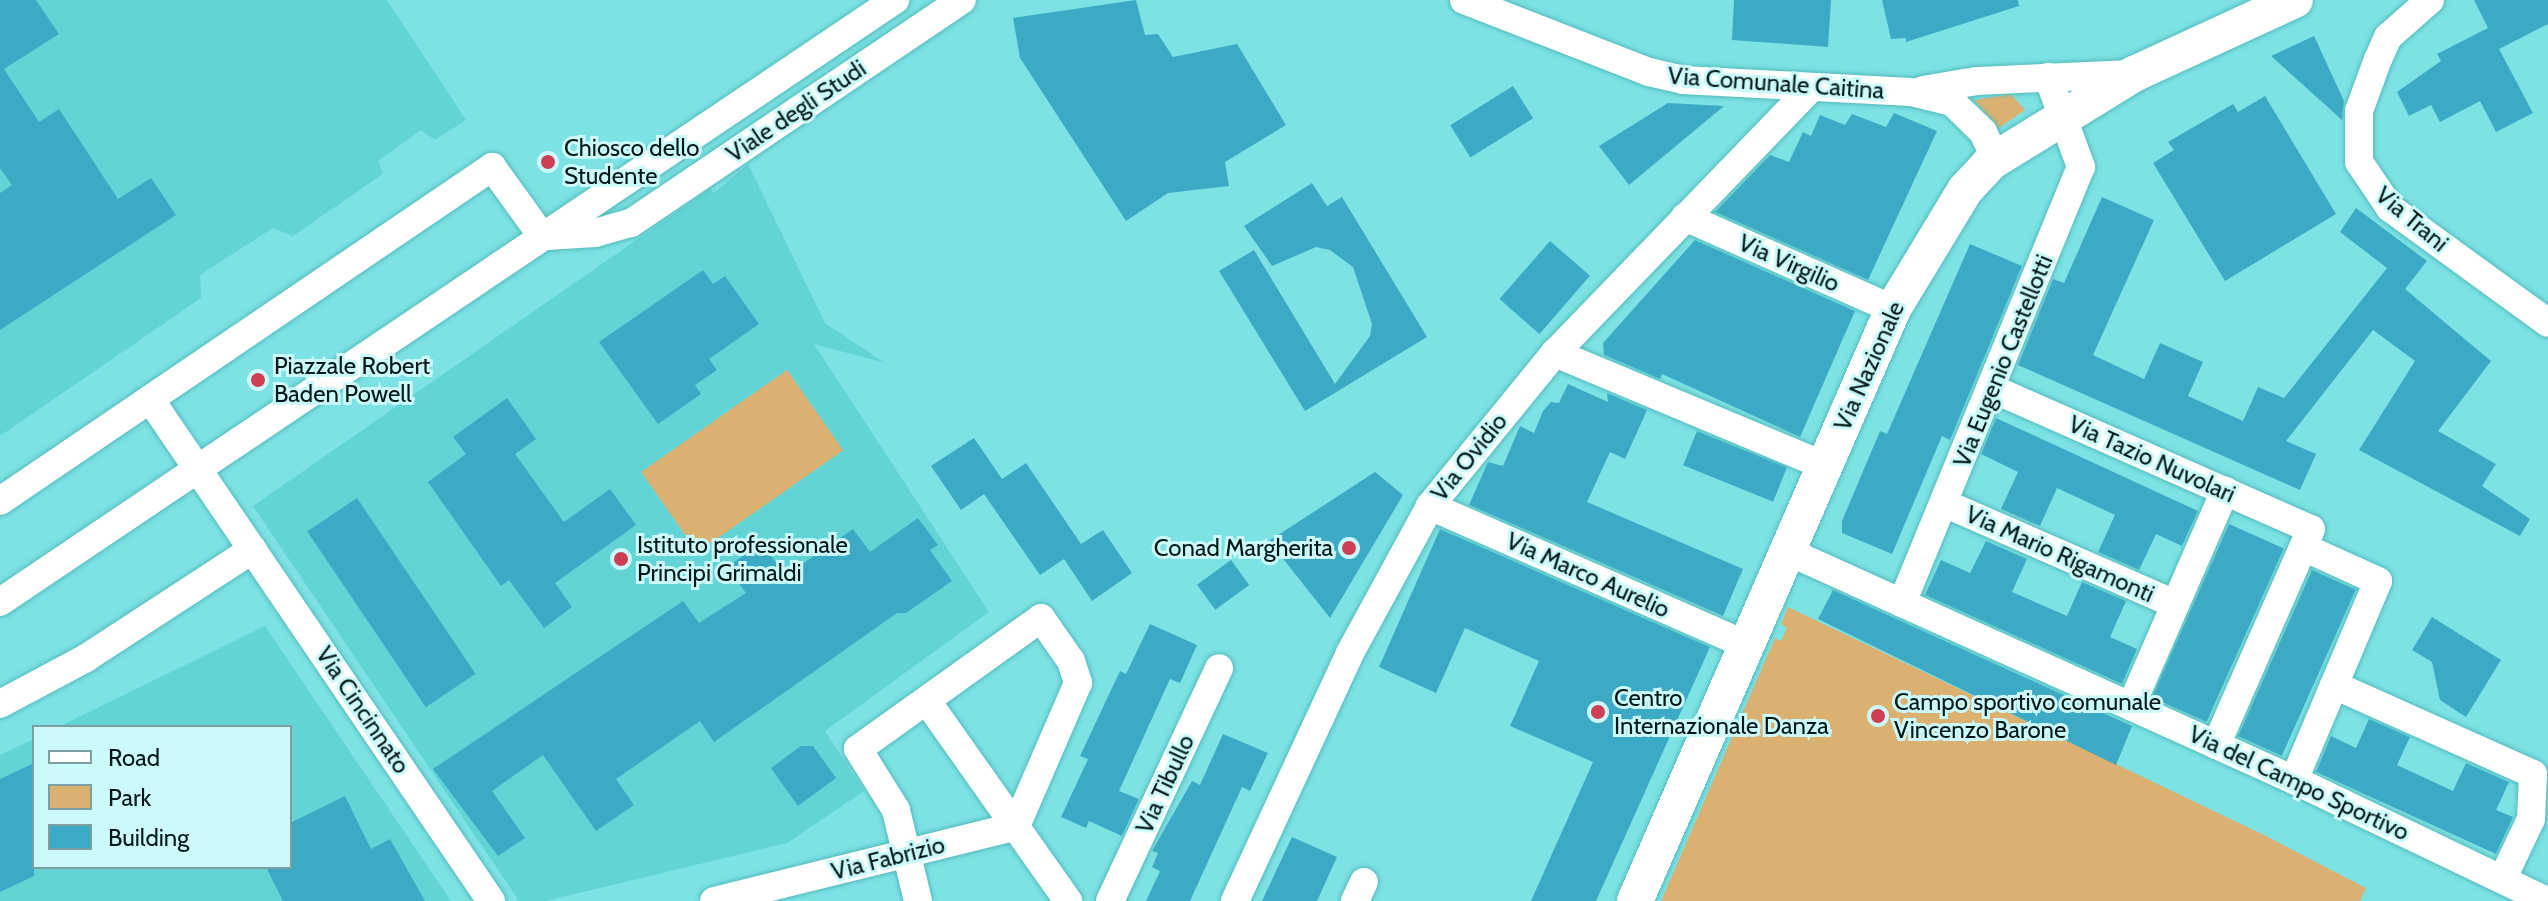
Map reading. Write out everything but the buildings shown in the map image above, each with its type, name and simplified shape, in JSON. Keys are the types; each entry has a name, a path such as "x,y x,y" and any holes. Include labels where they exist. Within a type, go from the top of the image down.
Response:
{"street":[{"name":"Viale degli Studi","path":"0,602 895,0"},
{"name":"Viale degli Studi","path":"542,236 595,233 631,223 962,0"},
{"name":"Via Comunale Caitina","path":"1464,0 1649,72 1683,80 1911,92"},
{"name":"Via Nazionale","path":"1635,901 1893,309 1939,227 1996,160 2065,115 2134,74 2295,0"},
{"name":"Via Trani","path":"2430,0 2388,37 2378,59 2359,111 2359,162 2390,208 2548,323"},
{"path":"1911,92 1977,81 2134,74"},
{"name":"Via Eugenio Castellotti","path":"1902,603 1946,504 2081,167 2065,115 2048,77"},
{"name":"Via Ovidio","path":"1235,901 1350,653 1430,506 1555,353 1811,88"},
{"path":"1911,92 1952,102 1968,115 1996,160"},
{"path":"0,501 492,167 542,236"},
{"name":"Via Virgilio","path":"1685,217 1893,309"},
{"path":"1555,353 1825,466"},
{"name":"Via Tazio Nuvolari","path":"1993,389 2225,491 2378,581 2334,685"},
{"name":"Via Cincinnato","path":"150,399 491,901"},
{"path":"2131,706 2225,491"},
{"name":"Via Mario Rigamonti","path":"1946,504 2175,604"},
{"name":"Via Marco Aurelio","path":"1430,506 1747,645"},
{"path":"2216,745 2307,538"},
{"path":"0,704 86,658 253,549"},
{"name":"Via del Campo Sportivo","path":"1787,551 2294,780 2546,901"},
{"path":"918,901 896,810 858,749 1041,618 1071,661 1078,683 1016,826"},
{"name":"Via Tibullo","path":"1110,901 1219,668"},
{"path":"2294,780 2334,685 2533,774 2531,819 2503,878"},
{"path":"927,701 1068,901"},
{"name":"Via Fabrizio","path":"714,901 1016,826"}],"shaded area":[{"path":"0,0 387,0 466,120 435,140 421,130 378,161 383,174 293,236 273,228 200,275 201,298 0,436"},
{"name":"Istituto professionale Principi Grimaldi","path":"748,164 825,323 885,363 814,344 989,612 825,731 864,791 787,843 546,901 519,901 253,506 710,189 714,193"},
{"path":"265,626 451,901 0,901 0,755 32,740 32,869 292,869 292,725 62,725"}],"green space":[{"path":"2011,94 2025,110 1999,128 1974,100"},
{"path":"787,370 843,450 697,552 641,472"},
{"name":"Campo sportivo comunale Vincenzo Barone","path":"1788,607 2264,835 2366,888 2360,901 1661,901 1775,638 1781,641 1787,628 1781,624"}],"place":[{"name":"Chiosco dello Studente","path":"548,162"},
{"name":"Piazzale Robert Baden Powell","path":"258,380"},
{"name":"Conad Margherita","path":"1349,548"},
{"name":"Istituto professionale Principi Grimaldi","path":"621,559"},
{"name":"Centro Internazionale Danza","path":"1598,712"},
{"name":"Campo sportivo comunale Vincenzo Barone","path":"1878,716"}]}
